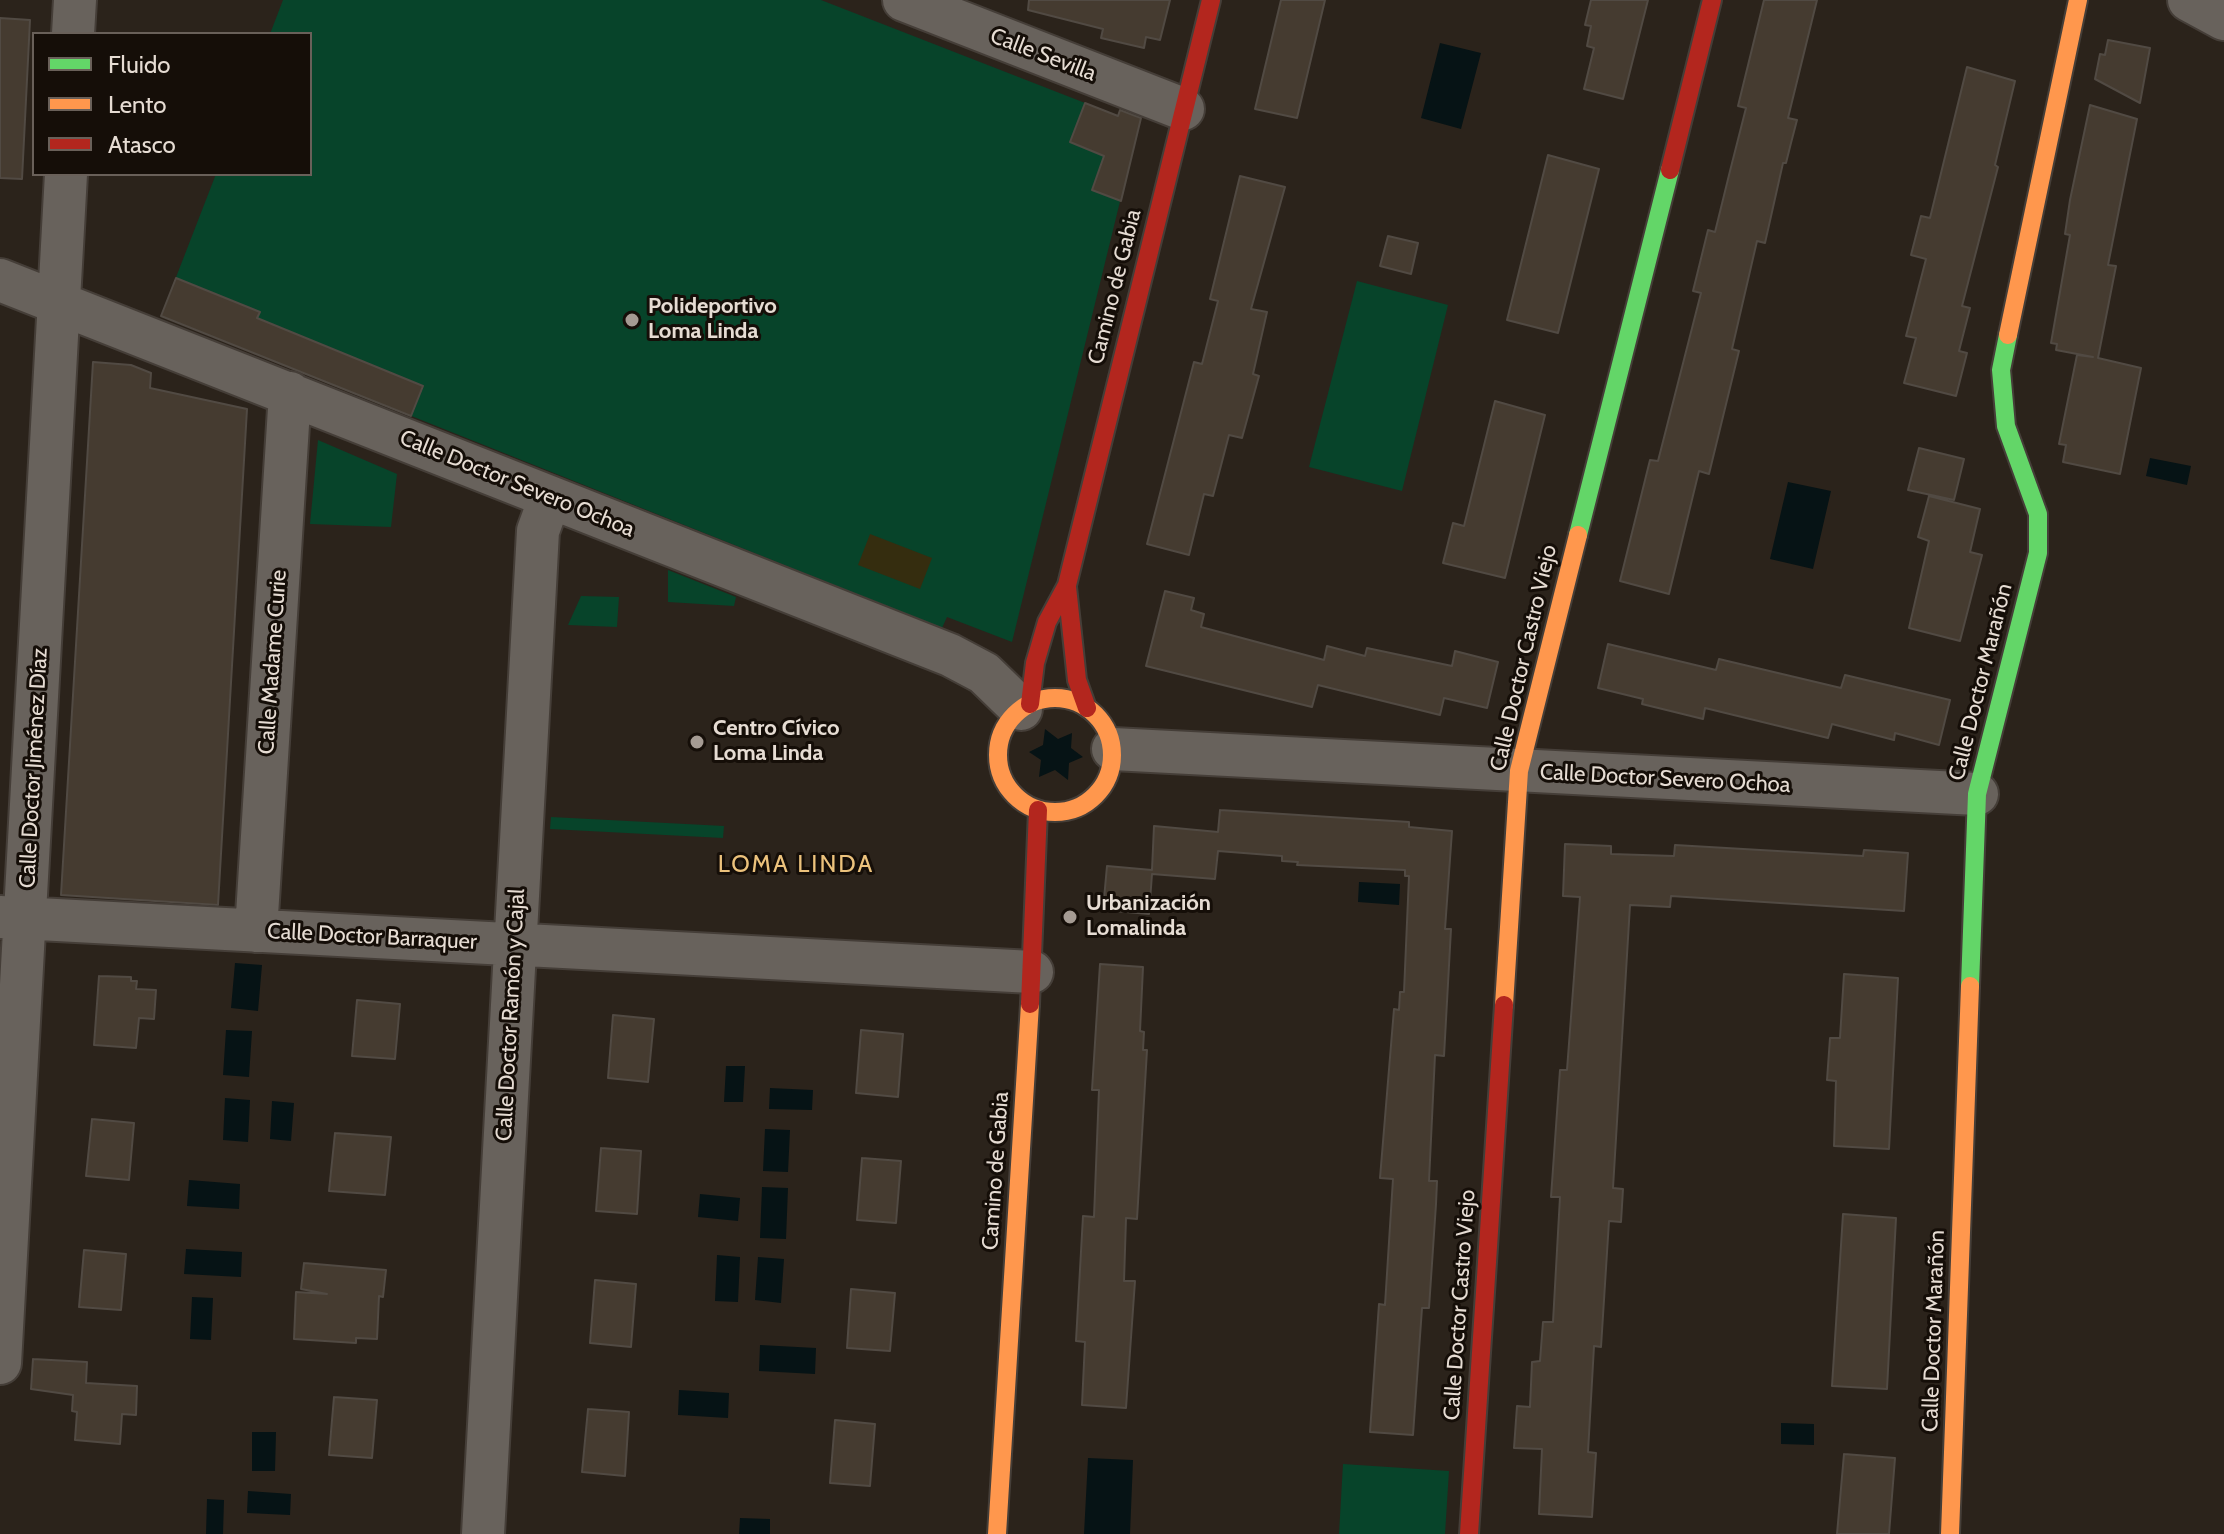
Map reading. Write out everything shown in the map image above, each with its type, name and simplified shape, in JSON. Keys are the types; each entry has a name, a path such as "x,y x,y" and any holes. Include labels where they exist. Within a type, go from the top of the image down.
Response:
{"street":[{"path":"73,32 75,0"},
{"name":"Calle Sevilla","path":"904,0 1183,109"},
{"name":"Camino de Gabia","path":"1025,706 1047,622 1067,585 1211,0"},
{"name":"Calle Doctor Castro Viejo","path":"1469,1534 1519,771 1712,0"},
{"name":"Calle Doctor Marañón","path":"1950,1534 1977,794 2038,553 2038,514 2006,426 2001,370 2078,0"},
{"path":"2189,0 2224,19"},
{"name":"Calle Doctor Jiménez Díaz","path":"0,1363 13,918 66,176"},
{"name":"Calle Doctor Severo Ochoa","path":"0,280 950,655 984,673 1025,706"},
{"name":"Calle Madame Curie","path":"256,931 290,393"},
{"name":"Calle Doctor Ramón y Cajal","path":"483,1534 538,531 550,498"},
{"name":"Camino de Gabia","path":"1067,585 1077,680 1087,708"},
{"path":"1059,698 1087,708 1100,719 1113,749 1112,768 1105,786 1092,801 1075,810 1057,813 1038,810 1015,796 1000,773 1001,738 1008,722 1025,706 1059,698"},
{"name":"Calle Doctor Severo Ochoa","path":"1113,749 1977,794"},
{"name":"Camino de Gabia","path":"997,1534 1032,972 1038,810"},
{"name":"Calle Doctor Barraquer","path":"13,918 1032,972"}],"green space":[{"name":"Polideportivo Loma Linda","path":"283,0 821,0 1139,124 1012,642 947,617 942,628 161,316 215,176 312,176 312,32 271,32"},
{"path":"1357,281 1448,305 1402,491 1309,467"},
{"path":"318,440 397,474 391,527 310,524"},
{"path":"668,570 736,597 734,606 668,602"},
{"path":"581,596 619,597 617,627 568,625"},
{"path":"551,817 724,826 723,838 550,829"},
{"path":"1343,1464 1449,1471 1445,1534 1339,1534"}],"sand":[{"path":"870,534 932,558 920,589 858,565"}],"shaded area":[{"path":"1440,43 1481,53 1461,129 1421,118"},
{"path":"2150,458 2191,466 2187,485 2146,476"},
{"path":"1788,482 1831,491 1813,569 1770,559"},
{"path":"1045,729 1058,739 1072,733 1071,748 1083,757 1069,763 1068,780 1055,770 1039,777 1041,760 1029,752 1043,745"},
{"path":"1359,882 1400,884 1399,905 1358,902"},
{"path":"235,963 262,965 258,1011 231,1008"},
{"path":"226,1030 252,1031 249,1077 223,1075"},
{"path":"726,1066 745,1066 743,1102 724,1102"},
{"path":"770,1088 813,1090 812,1110 769,1109"},
{"path":"225,1098 250,1100 248,1142 223,1140"},
{"path":"272,1101 294,1103 291,1141 270,1139"},
{"path":"765,1129 790,1130 788,1172 763,1171"},
{"path":"189,1180 240,1184 239,1209 187,1206"},
{"path":"762,1187 788,1188 786,1239 760,1238"},
{"path":"700,1194 740,1198 738,1221 698,1217"},
{"path":"186,1249 242,1252 241,1277 184,1274"},
{"path":"717,1255 740,1257 738,1302 715,1301"},
{"path":"758,1257 784,1259 781,1303 755,1300"},
{"path":"192,1297 213,1298 211,1340 190,1339"},
{"path":"760,1345 816,1348 815,1374 759,1371"},
{"path":"679,1390 729,1393 728,1418 678,1415"},
{"path":"1781,1423 1814,1424 1814,1445 1781,1444"},
{"path":"252,1432 276,1432 275,1471 252,1471"},
{"path":"1088,1458 1133,1460 1130,1534 1084,1534"},
{"path":"248,1491 291,1494 290,1515 247,1513"},
{"path":"207,1499 224,1500 223,1534 206,1534"},
{"path":"740,1518 770,1519 770,1534 739,1534"}],"building":[{"path":"1029,0 1170,0 1160,40 1146,37 1144,48 1101,38 1103,29 1028,10"},
{"path":"1281,0 1325,0 1297,118 1255,109"},
{"path":"1591,0 1648,0 1623,99 1584,89 1594,48 1587,46 1591,26 1585,25"},
{"path":"1764,0 1817,0 1788,118 1797,120 1786,163 1783,163 1765,243 1757,241 1732,349 1739,351 1709,474 1699,471 1669,594 1620,581 1650,460 1658,461 1701,293 1693,291 1708,230 1715,232 1746,108 1738,106"},
{"path":"0,18 30,20 22,179 0,178"},
{"path":"2108,40 2150,48 2140,103 2095,79 2100,54 2105,55"},
{"path":"1967,67 2015,81 1995,165 1998,167 1962,306 1970,308 1959,351 1967,353 1956,396 1904,383 1916,338 1906,336 1926,259 1911,255 1921,216 1930,218"},
{"path":"1085,103 1118,116 1120,110 1141,118 1121,201 1092,190 1104,156 1070,142"},
{"path":"2090,105 2137,119 2108,265 2116,266 2098,358 2141,368 2120,474 2063,462 2066,445 2059,444 2077,355 2093,357 2056,350 2057,344 2051,343 2070,235 2065,234 2070,200"},
{"path":"1548,155 1599,169 1558,333 1507,320"},
{"path":"1240,176 1285,187 1251,309 1267,312 1253,374 1259,376 1242,438 1229,435 1213,496 1204,494 1189,555 1147,544 1194,362 1202,364 1218,301 1210,299"},
{"path":"1388,236 1418,243 1411,274 1380,266"},
{"path":"176,278 260,312 257,318 423,386 411,416 161,316"},
{"path":"93,362 131,365 151,373 150,388 247,409 218,905 61,895"},
{"path":"1495,401 1545,415 1505,578 1443,563 1453,523 1464,526"},
{"path":"1919,448 1964,459 1954,500 1908,490"},
{"path":"1929,496 1980,509 1970,552 1982,555 1960,641 1909,628 1929,541 1918,537"},
{"path":"1165,591 1194,598 1191,610 1204,614 1201,627 1324,660 1327,646 1365,656 1367,648 1452,666 1455,651 1498,662 1487,708 1444,698 1440,715 1318,685 1312,707 1146,666"},
{"path":"1608,644 1716,670 1719,659 1841,688 1845,675 1950,700 1939,745 1895,733 1894,740 1832,724 1828,738 1705,708 1703,719 1642,704 1643,699 1598,688"},
{"path":"1220,810 1409,822 1409,827 1452,831 1445,929 1451,929 1444,1056 1435,1055 1429,1181 1437,1181 1436,1204 1429,1308 1422,1308 1413,1435 1370,1432 1379,1304 1385,1305 1393,1179 1380,1178 1394,1009 1399,1010 1400,992 1404,992 1409,876 1405,876 1405,870 1297,865 1298,862 1282,861 1282,856 1218,851 1215,879 1152,874 1149,914 1103,910 1107,866 1152,870 1154,826 1218,832"},
{"path":"1565,844 1611,846 1611,854 1674,856 1675,845 1863,856 1864,850 1908,853 1904,911 1671,896 1670,907 1630,905 1613,1188 1623,1189 1621,1222 1609,1221 1601,1347 1594,1346 1588,1452 1596,1453 1592,1517 1539,1514 1542,1449 1514,1448 1517,1406 1530,1407 1532,1362 1540,1361 1543,1322 1553,1322 1560,1197 1551,1197 1560,1070 1567,1070 1580,897 1563,896"},
{"path":"1100,964 1143,967 1140,1031 1144,1032 1143,1050 1147,1050 1137,1219 1126,1218 1124,1281 1135,1281 1126,1408 1082,1405 1085,1342 1076,1341 1083,1216 1094,1217 1099,1090 1092,1090"},
{"path":"1844,974 1898,978 1889,1149 1834,1146 1836,1081 1827,1080 1830,1038 1840,1038"},
{"path":"99,976 131,977 131,981 137,981 136,989 156,990 154,1019 139,1018 136,1048 94,1045"},
{"path":"357,1000 400,1004 395,1059 352,1056"},
{"path":"613,1015 654,1019 648,1082 608,1078"},
{"path":"861,1030 903,1034 898,1097 856,1093"},
{"path":"92,1119 134,1123 129,1180 86,1176"},
{"path":"335,1133 391,1137 385,1195 329,1191"},
{"path":"601,1148 641,1151 637,1214 596,1211"},
{"path":"862,1158 901,1161 896,1223 857,1220"},
{"path":"1843,1214 1896,1218 1887,1389 1832,1386"},
{"path":"84,1250 126,1254 121,1310 79,1307"},
{"path":"304,1263 386,1270 383,1297 379,1296 377,1339 356,1338 356,1343 294,1339 296,1292 327,1294 301,1289"},
{"path":"595,1280 636,1284 631,1347 590,1343"},
{"path":"851,1289 895,1293 890,1351 847,1348"},
{"path":"33,1359 87,1362 86,1383 137,1386 136,1415 122,1414 120,1444 75,1440 77,1412 72,1411 73,1395 31,1389"},
{"path":"334,1397 377,1400 372,1458 329,1455"},
{"path":"588,1409 629,1412 625,1476 582,1472"},
{"path":"835,1420 875,1424 870,1486 830,1483"},
{"path":"1844,1454 1895,1458 1889,1534 1837,1534"}],"traffic: fast":[{"path":"1578,535 1670,170"},
{"path":"1970,986 1977,794 2038,553 2038,514 2006,426 2001,370 2008,335"}],"traffic: slow":[{"path":"2008,335 2078,0"},
{"path":"1504,1005 1519,771 1578,535"},
{"path":"1055,698 1077,702 1096,714 1108,733 1112,755 1108,777 1096,796 1077,808 1055,812 1033,808 1014,796 1002,777 998,755 1002,733 1014,714 1033,702 1055,698"},
{"path":"1950,1534 1970,986"},
{"path":"997,1534 1030,1004"}],"traffic: jam":[{"path":"1030,704 1035,663 1047,622 1067,585 1211,0"},
{"path":"1670,170 1712,0"},
{"path":"1067,587 1077,680 1087,708"},
{"path":"1030,1004 1038,810"},
{"path":"1469,1534 1504,1005"}],"place":[{"name":"Polideportivo Loma Linda","path":"632,320"},
{"name":"Centro Cívico Loma Linda","path":"697,742"},
{"name":"Urbanización Lomalinda","path":"1070,917"}],"district":[{"name":"LOMA LINDA","path":"796,865"}]}
